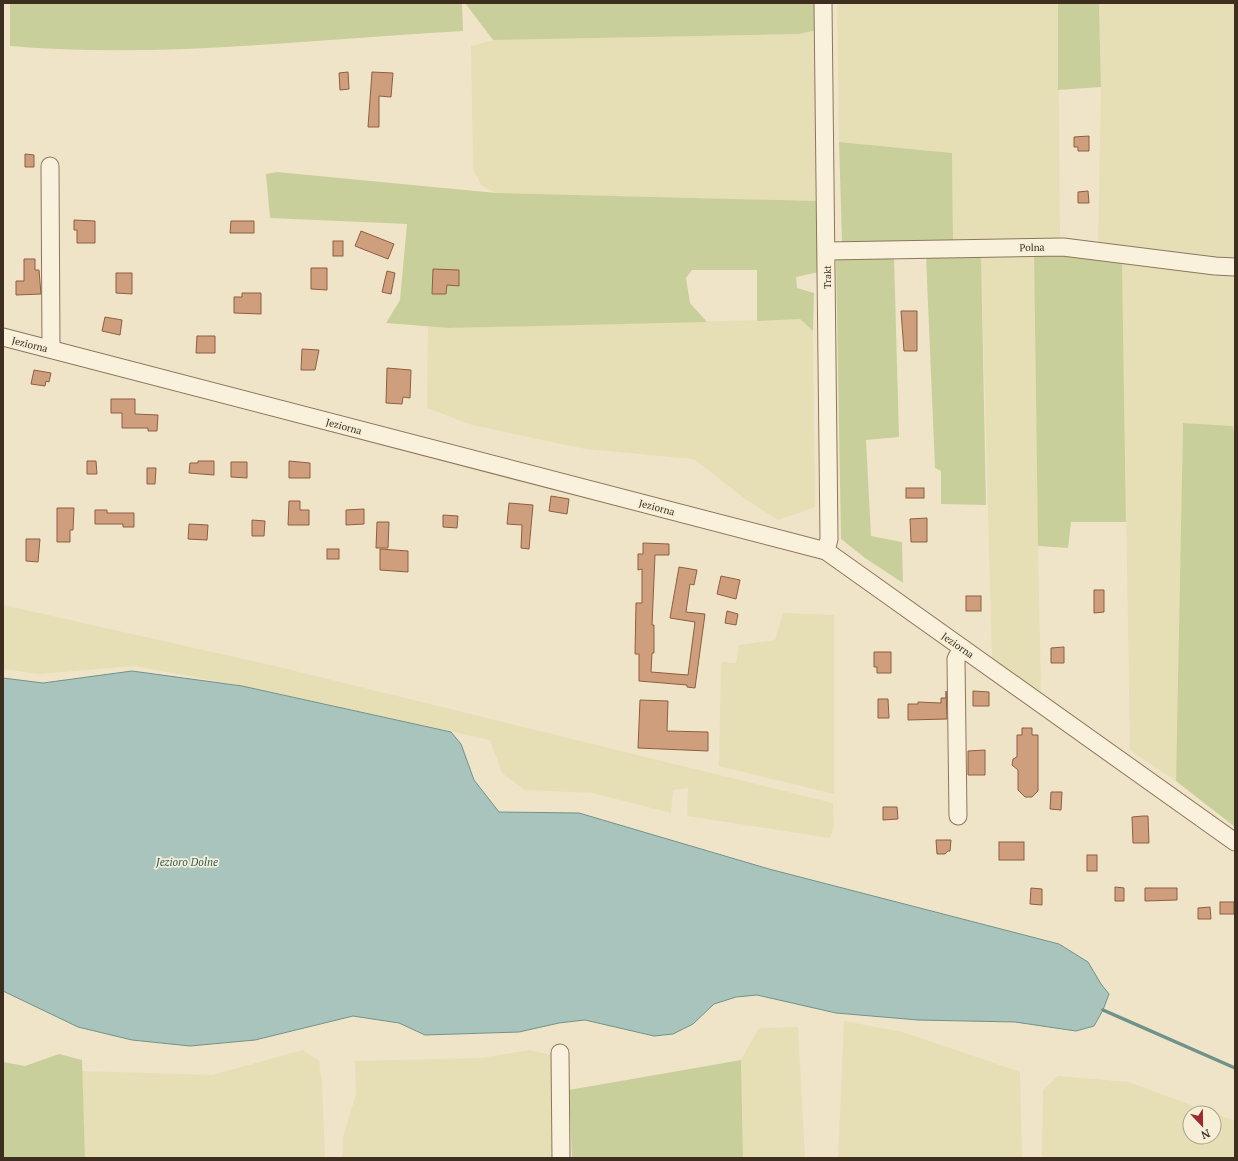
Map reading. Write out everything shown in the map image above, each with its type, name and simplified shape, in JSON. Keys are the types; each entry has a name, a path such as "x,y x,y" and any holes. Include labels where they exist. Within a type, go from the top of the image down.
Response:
{"street":[{"name":"Trakt","path":"823,3 827,251 829,539 826,550"},
{"path":"50,166 51,349"},
{"name":"Polna","path":"827,251 1063,247 1215,266 1235,267"},
{"name":"Jeziorna","path":"3,337 826,550 1235,842"},
{"path":"958,816 956,659 962,648"},
{"path":"560,1053 561,1158"}],"shaded area":[{"path":"837,3 1058,3 1060,242 953,240 952,153 839,142"},
{"path":"1099,3 1235,3 1235,441 1233,426 1183,423 1176,781 1130,750 1122,260 1098,245 1101,87"},
{"path":"817,30 818,201 496,193 482,186 473,169 471,46 493,40 799,34"},
{"path":"1034,253 1041,692 992,660 981,254"},
{"path":"800,319 813,331 815,507 778,520 744,498 694,459 585,449 472,425 427,408 428,325 449,328"},
{"path":"3,605 275,666 833,803 834,826 830,838 687,816 688,788 673,790 671,813 592,793 525,790 502,773 490,740 242,686 135,666 39,674 3,669"},
{"path":"783,613 834,615 834,794 719,766 721,662 736,663 739,645 775,640"},
{"path":"844,1021 903,1032 1020,1072 1022,1158 838,1158"},
{"path":"798,1027 805,1158 743,1158 741,1060 759,1028"},
{"path":"303,1050 319,1061 322,1084 325,1158 85,1158 82,1071 212,1075"},
{"path":"530,1050 555,1056 555,1158 342,1158 343,1138 356,1094 355,1061 481,1058"},
{"path":"1058,1076 1128,1082 1191,1105 1182,1105 1182,1145 1222,1145 1222,1116 1235,1121 1235,1158 1042,1158 1043,1090"}],"green space":[{"path":"10,3 462,3 463,31 179,49 66,49 10,46"},
{"path":"465,3 817,3 817,30 799,34 493,40"},
{"path":"1058,3 1099,3 1101,87 1058,90"},
{"path":"839,142 952,153 953,240 842,242"},
{"path":"277,172 496,193 818,201 819,272 796,277 797,288 814,293 813,331 800,319 757,321 757,270 692,270 686,278 690,303 707,322 449,328 386,323 400,300 407,224 270,218 266,174"},
{"path":"1034,253 1122,260 1126,522 1071,522 1068,548 1038,546"},
{"path":"981,254 986,505 941,504 941,471 935,468 926,257"},
{"path":"894,256 899,437 866,440 871,536 902,542 903,583 865,558 841,539 836,257"},
{"path":"1183,423 1233,426 1235,441 1235,827 1176,781"},
{"path":"59,1054 82,1060 85,1158 3,1158 3,1062 25,1066"},
{"path":"741,1060 743,1158 572,1158 569,1090"}],"water":[{"name":"Jezioro Dolne","path":"132,671 242,686 451,732 461,744 474,780 499,812 579,813 769,869 1059,944 1088,962 1101,984 1109,994 1103,1010 1094,1026 1076,1031 1015,1022 918,1020 836,1013 757,995 736,997 714,1004 693,1024 673,1034 654,1036 585,1020 559,1023 519,1032 425,1035 399,1023 353,1016 255,1040 190,1046 132,1040 78,1027 3,991 3,678 43,683"}],"building":[{"path":"348,72 349,89 340,90 339,73"},
{"path":"372,72 393,73 391,97 379,96 379,127 368,127"},
{"path":"1089,136 1089,151 1078,151 1078,147 1074,147 1074,137"},
{"path":"25,154 34,155 34,167 25,167"},
{"path":"1088,191 1089,203 1078,203 1078,192"},
{"path":"74,220 95,221 95,243 77,243 77,230 74,230"},
{"path":"231,221 254,221 254,233 230,233"},
{"path":"361,231 394,244 388,259 355,246"},
{"path":"333,241 343,241 343,256 333,256"},
{"path":"24,259 35,259 35,270 39,270 41,294 16,295 16,281 24,281"},
{"path":"311,268 327,268 327,290 311,289"},
{"path":"433,269 459,270 459,286 447,285 446,294 432,294"},
{"path":"387,271 395,273 391,294 382,292"},
{"path":"116,273 132,273 132,294 116,293"},
{"path":"242,293 261,293 261,314 234,313 234,297 242,297"},
{"path":"901,311 917,311 917,351 904,351"},
{"path":"105,317 122,320 120,335 102,331"},
{"path":"197,336 215,336 215,353 196,353"},
{"path":"302,349 319,350 315,370 301,370"},
{"path":"387,368 411,370 410,398 403,397 402,404 386,403"},
{"path":"34,370 51,373 49,382 46,381 45,386 31,384"},
{"path":"111,399 135,399 135,414 158,415 157,431 148,431 148,428 122,428 122,413 111,413"},
{"path":"87,461 96,461 97,474 87,474"},
{"path":"198,461 214,461 214,475 189,473 190,463 198,463"},
{"path":"289,461 310,463 310,478 289,478"},
{"path":"231,462 247,462 247,478 231,477"},
{"path":"147,468 156,468 155,484 147,484"},
{"path":"906,488 924,488 924,498 906,498"},
{"path":"551,496 569,499 567,514 549,511"},
{"path":"289,501 300,501 300,510 309,510 309,525 288,525"},
{"path":"509,503 533,505 529,549 521,548 522,525 507,524"},
{"path":"57,508 74,508 73,530 70,530 70,542 57,542"},
{"path":"364,509 364,524 346,525 346,510"},
{"path":"95,510 107,510 107,513 134,513 134,527 123,527 123,524 95,524"},
{"path":"443,515 458,516 457,528 443,527"},
{"path":"927,518 927,542 911,542 910,519"},
{"path":"252,520 265,521 264,536 252,536"},
{"path":"377,522 389,522 388,548 376,548"},
{"path":"189,524 208,525 207,540 188,539"},
{"path":"26,539 40,539 38,562 26,561"},
{"path":"643,543 669,544 669,555 655,555 652,625 654,625 654,653 652,653 651,672 688,675 695,622 670,618 679,567 697,570 694,585 690,584 686,612 705,614 695,688 687,687 687,685 639,681 639,654 635,654 636,603 642,603 642,569 638,570 638,554 643,554"},
{"path":"327,549 339,549 339,559 327,559"},
{"path":"380,549 408,551 408,572 380,570"},
{"path":"721,576 740,580 736,599 717,594"},
{"path":"1094,590 1104,590 1104,612 1094,613"},
{"path":"966,596 981,596 981,611 966,611"},
{"path":"727,611 738,614 736,625 725,623"},
{"path":"1064,647 1064,663 1051,663 1051,648"},
{"path":"874,652 891,652 891,673 877,673 877,667 874,667"},
{"path":"946,691 947,719 908,720 908,704 918,704 918,702 941,703 941,698 946,698"},
{"path":"973,691 989,692 989,706 973,706"},
{"path":"878,699 888,699 889,718 878,718"},
{"path":"640,700 668,701 667,731 708,732 708,751 638,748"},
{"path":"1022,728 1032,728 1032,735 1038,735 1038,791 1032,797 1025,797 1018,790 1018,770 1012,765 1013,759 1017,757 1017,735 1022,735"},
{"path":"985,750 985,775 968,775 968,751"},
{"path":"1051,792 1062,792 1061,810 1050,809"},
{"path":"883,807 897,807 898,819 883,820"},
{"path":"1148,816 1149,843 1133,843 1132,817"},
{"path":"936,840 951,840 950,851 945,854 937,854"},
{"path":"999,842 1024,842 1024,860 999,860"},
{"path":"1087,855 1097,855 1097,871 1087,871"},
{"path":"1115,887 1124,888 1124,901 1115,901"},
{"path":"1031,888 1042,889 1042,905 1030,904"},
{"path":"1145,888 1177,888 1177,900 1145,901"},
{"path":"1220,902 1234,902 1234,914 1220,914"},
{"path":"1210,907 1211,919 1198,919 1198,908"}],"waterway":[{"path":"1103,1010 1235,1068"}]}
